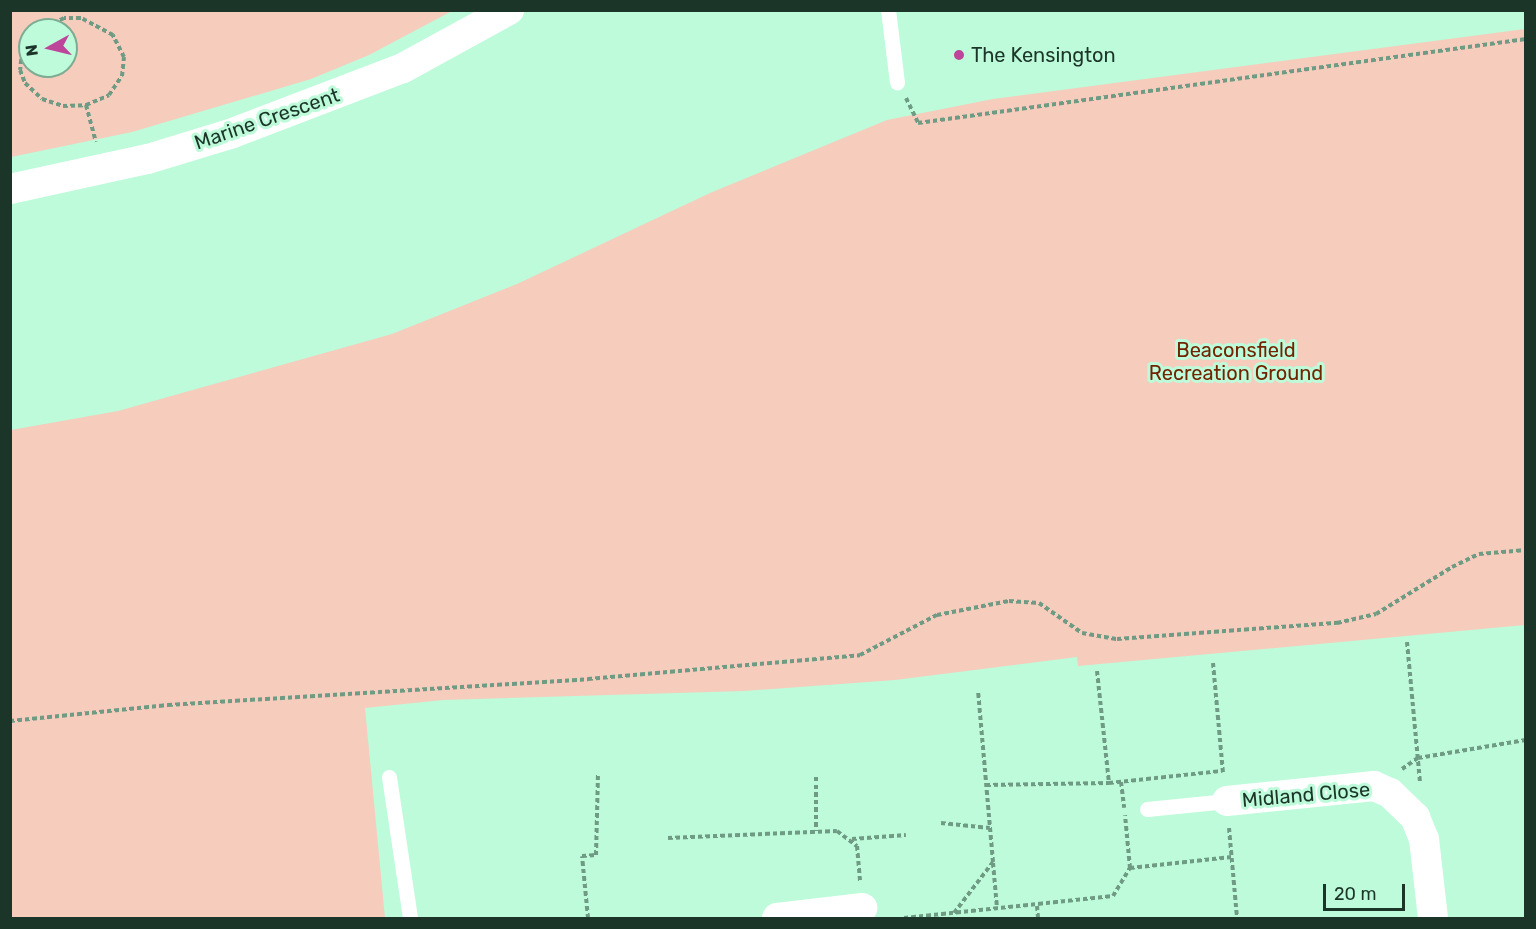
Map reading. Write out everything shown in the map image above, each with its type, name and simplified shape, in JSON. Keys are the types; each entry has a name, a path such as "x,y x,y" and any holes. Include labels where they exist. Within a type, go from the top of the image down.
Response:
{"street":[{"name":"Marine Crescent","path":"10,189 104,168 220,137 334,96 454,44 509,10"},
{"name":"Midland Close","path":"1227,801 1374,786 1390,793 1415,817 1424,839 1433,918"},
{"path":"777,918 862,908"}],"lane":[{"path":"888,10 897,82"},
{"path":"389,777 410,918"},
{"path":"1147,809 1227,801"}],"path":[{"path":"63,10 64,18"},
{"path":"23,78 25,83 42,99 63,106 86,105 109,95 122,76 124,57 113,35 78,18"},
{"path":"897,82 918,123 1526,39"},
{"path":"86,105 104,168"},
{"path":"10,721 168,705 382,689 588,679 860,655 937,615 1009,601 1039,603 1082,633 1117,639 1337,623 1376,614 1452,567 1479,554 1526,550"},
{"path":"1407,642 1420,793"},
{"path":"1097,671 1109,783"},
{"path":"978,692 997,908"},
{"path":"1418,758 1526,740"},
{"path":"986,785 1109,783 1223,771"},
{"path":"588,918 582,856 596,855 597,774"},
{"path":"816,777 816,831"},
{"path":"904,918 948,916 954,913 1113,896 1130,868 1121,782"},
{"path":"941,823 990,828"},
{"path":"668,838 837,831 858,846 862,908"},
{"path":"851,839 906,835"},
{"path":"1130,868 1231,857"},
{"path":"954,913 993,862"},
{"path":"1036,906 1038,918"}],"green space":[{"path":"11,10 452,11 369,55 311,79 132,132 11,157"},
{"name":"Beaconsfield Recreation Ground","path":"1525,29 1525,625 1078,666 1077,657 895,680 744,691 443,700 365,708 385,918 11,918 11,430 118,411 392,334 517,284 710,193 887,120 993,99"}],"place":[{"name":"The Kensington","path":"959,55"}]}
